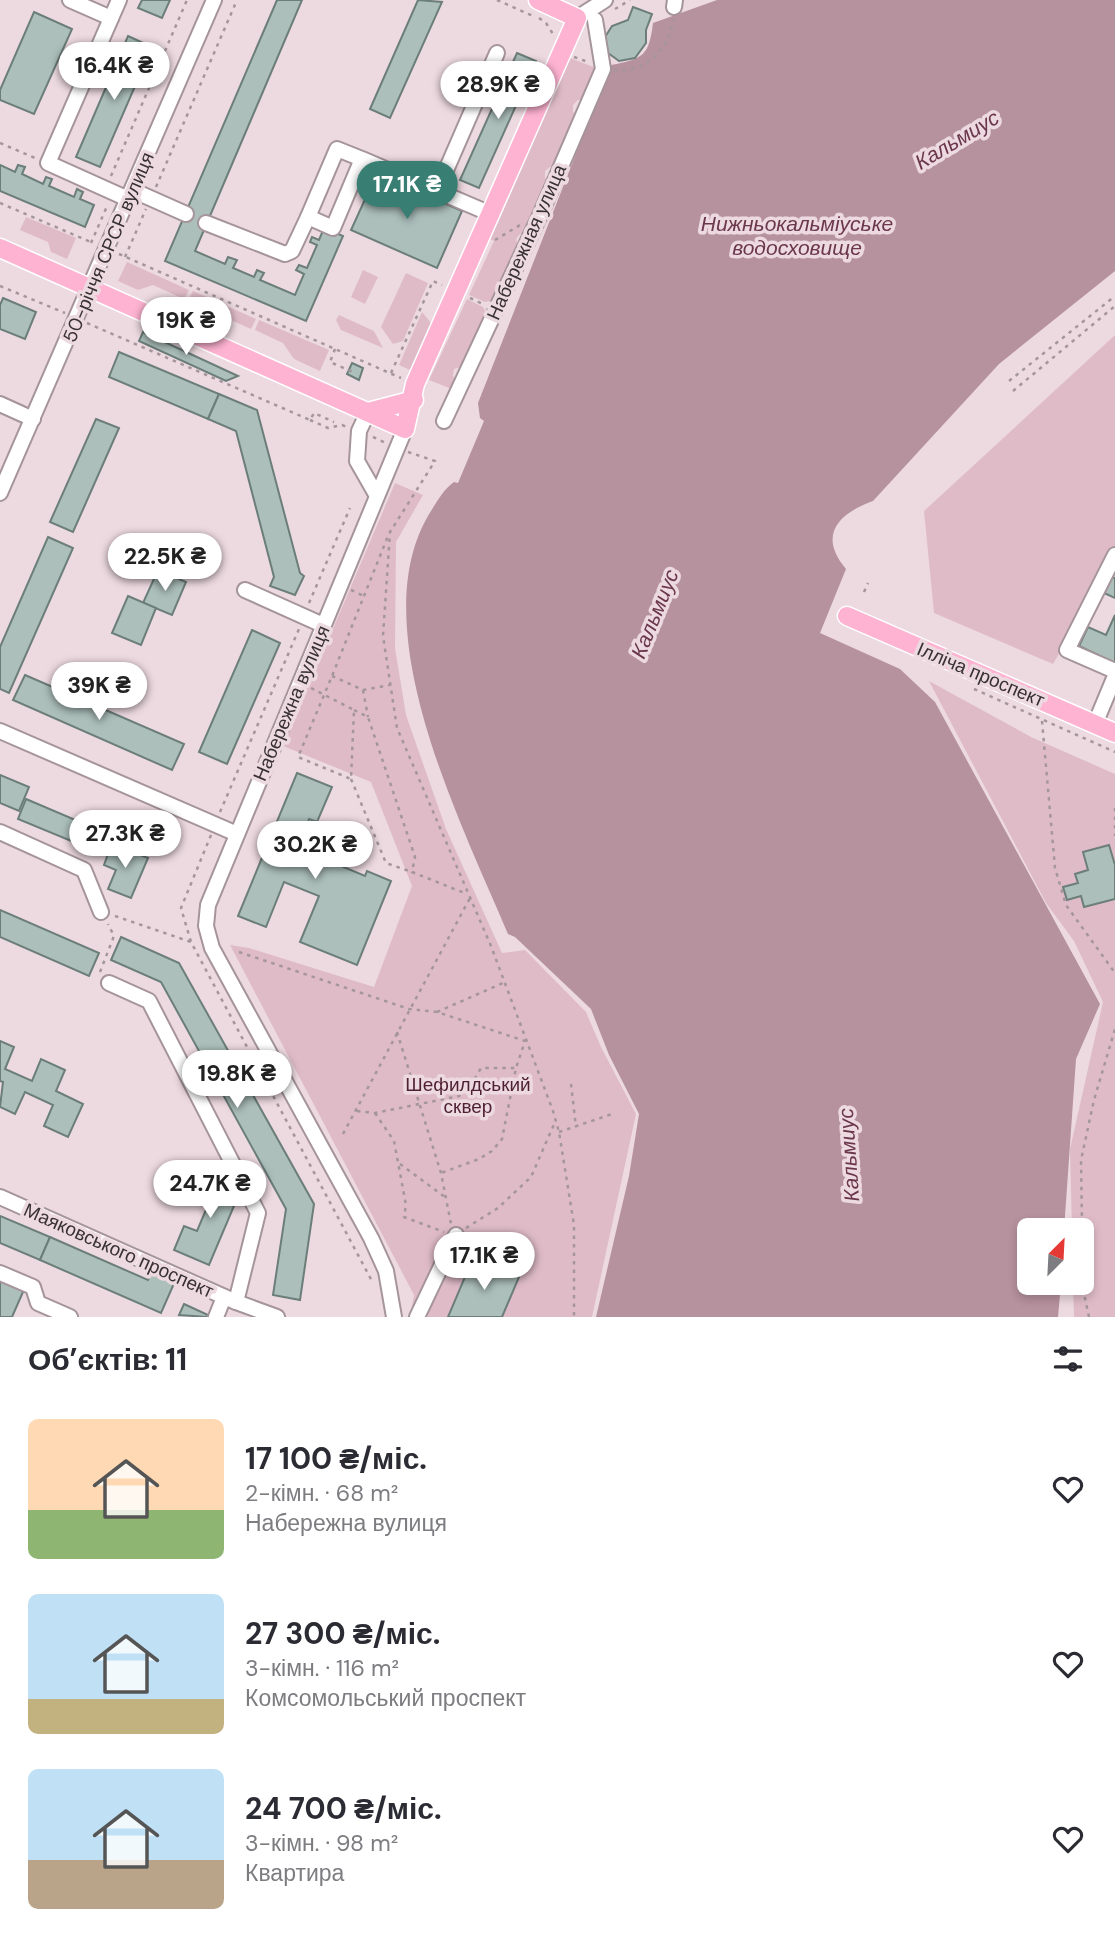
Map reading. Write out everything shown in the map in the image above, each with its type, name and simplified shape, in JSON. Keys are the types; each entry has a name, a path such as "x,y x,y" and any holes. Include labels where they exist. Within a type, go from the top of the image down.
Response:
{"main road":[{"path":"0,248 405,429 415,392 491,214 563,52 586,19 538,0"},
{"path":"368,412 415,392"},
{"name":"Ілліча проспект","path":"847,616 1115,733"}],"street":[{"path":"70,0 111,18"},
{"path":"119,0 48,163 109,190 151,198 186,214"},
{"name":"50-річчя СРСР вулиця","path":"0,493 108,250 214,0"},
{"path":"605,0 586,19 605,69"},
{"path":"437,191 496,53"},
{"name":"Набережная улица","path":"444,421 605,69"},
{"path":"206,223 285,254 292,251 337,149 491,214"},
{"path":"308,217 333,228 362,159"},
{"path":"0,404 33,419"},
{"path":"368,412 359,431 358,461 377,496"},
{"name":"Набережна вулиця","path":"394,1317 386,1271 371,1238 212,948 206,926 208,905 405,429"},
{"path":"1095,724 1115,674 1067,650 1115,555"},
{"path":"246,590 323,625"},
{"path":"0,731 237,834"},
{"path":"0,832 84,870 101,912"},
{"path":"109,983 149,1001 258,1213 230,1299 216,1317"},
{"name":"Маяковського проспект","path":"0,1197 230,1299 277,1317"},
{"path":"417,1317 456,1235"},
{"path":"0,1273 33,1287 38,1303 46,1312 70,1317"}],"path":[{"path":"92,243 109,190 187,0"},
{"path":"125,257 237,0"},
{"path":"563,52 605,69 635,69 653,58 664,46 671,30 675,3"},
{"path":"0,143 48,163"},
{"path":"0,203 391,373 415,392"},
{"path":"391,373 433,281"},
{"path":"0,286 310,420 314,413 334,422"},
{"path":"1009,381 1115,296"},
{"path":"1013,391 1115,306"},
{"path":"335,349 330,362 355,373"},
{"path":"351,779 298,757 390,533 435,461"},
{"path":"350,508 181,908 191,942 375,1286"},
{"path":"390,533 383,636 397,728 470,896 553,1111 574,1225 574,1317"},
{"path":"864,592 868,583"},
{"path":"331,676 362,690 390,685"},
{"path":"362,690 368,717 415,857 412,873"},
{"path":"324,694 368,717"},
{"path":"354,710 351,779 386,863 470,896"},
{"path":"1042,721 1055,868 1066,905 1115,973"},
{"path":"1115,808 1115,836"},
{"path":"343,1135 470,896"},
{"path":"101,912 191,942"},
{"path":"101,912 114,936 98,977 109,983"},
{"path":"239,952 409,1009 437,1012 525,1041"},
{"path":"437,1012 503,983"},
{"path":"1089,1317 1083,1289 1081,1160 1094,1100 1115,1029"},
{"path":"374,1113 394,1141 406,1205 404,1217 453,1235 441,1172 397,1032"},
{"path":"441,1172 479,1159 502,1139 516,1068 525,1041"},
{"path":"357,1111 374,1113 459,1096 468,1090 481,1069 516,1068"},
{"path":"571,1084 576,1127"},
{"path":"559,1132 615,1113"},
{"path":"456,1235 498,1208 531,1177 555,1122"},
{"path":"400,1164 445,1197"}],"green space":[{"path":"570,58 599,69 584,100 578,100 573,105 573,112 577,116 556,167 545,171 545,178 549,182 526,234 520,234 516,239 519,248 496,300 485,302 469,295 494,241 490,239"},
{"path":"26,217 76,238 67,259 51,252 48,242 20,230"},
{"path":"127,262 189,290 184,299 153,285 138,290 118,281"},
{"path":"363,270 378,277 365,304 351,297"},
{"path":"406,273 428,283 403,341 393,344 381,327"},
{"path":"193,291 256,319 251,329 188,301"},
{"path":"467,299 483,307 488,315 464,366 454,369 453,376 458,382 454,390 429,380"},
{"path":"422,312 431,323 410,370 399,365"},
{"path":"339,315 374,331 383,348 341,330 336,320"},
{"path":"259,320 329,350 320,371 294,359 283,343 255,330"},
{"path":"1115,335 1115,558 1053,664 934,613 924,511"},
{"name":"Шефилдський сквер","path":"395,483 423,495 396,542 395,648 406,715 446,829 502,953 525,950 586,1012 636,1114 592,1317 410,1317 414,1295 230,945 249,948 374,987 412,886 371,782 283,746"},
{"path":"929,681 1031,737 1115,774 1115,1317 1074,1317 1073,1295 1094,1295 1094,1218 1072,1218 1070,1149 1103,1002 1074,941 1046,903"}],"water":[{"name":"Нижньокальміуське водосховище","path":"717,0 1115,0 1115,271 999,364 873,501 860,506 841,520 833,536 833,546 846,569 820,633 900,669 935,702 1100,1004 1076,1059 1065,1218 1017,1218 1017,1295 1060,1295 1058,1317 596,1317 629,1176 639,1114 609,1055 591,1009 515,937 508,934 444,782 425,724 412,665 406,609 412,557 431,511 447,488 454,482 458,483 484,421 480,418 478,403 611,65 631,61 642,54 649,43 653,23"}],"building":[{"path":"142,0 170,0 162,18 138,8"},
{"path":"277,0 302,0 195,251 225,264 228,257 237,260 233,268 254,277 257,270 264,273 260,280 295,295 304,274 296,270 299,265 307,268 317,245 310,242 312,237 319,240 324,228 343,236 306,321 165,261"},
{"path":"418,0 442,2 390,118 370,109"},
{"path":"633,7 652,14 646,30 646,43 635,58 619,61 608,53 605,37 612,26 628,20"},
{"path":"34,12 72,29 34,114 0,100 0,90"},
{"path":"128,36 152,47 100,167 76,157"},
{"path":"517,53 536,61 479,188 460,180"},
{"path":"0,165 15,172 18,165 25,167 22,174 43,184 46,177 52,179 49,186 74,197 77,189 83,192 80,199 94,205 85,227 0,191"},
{"path":"377,173 462,211 437,268 351,230"},
{"path":"3,298 36,312 25,339 0,329 0,305"},
{"path":"143,332 238,376 226,381 139,341"},
{"path":"119,352 219,394 208,419 109,377"},
{"path":"352,363 363,368 359,380 347,374"},
{"path":"219,394 257,410 300,573 304,576 295,595 270,586 274,577 236,431 208,419"},
{"path":"96,419 119,428 73,532 50,522"},
{"path":"48,537 73,548 9,693 0,689 0,647"},
{"path":"158,570 186,582 172,615 143,603"},
{"path":"1111,577 1115,578 1115,598 1104,593"},
{"path":"128,596 156,608 141,645 112,633"},
{"path":"1115,615 1115,663 1079,646 1088,627 1106,635"},
{"path":"252,630 280,643 227,764 199,752"},
{"path":"25,675 184,744 172,770 13,700"},
{"path":"297,773 332,787 317,822 309,819 298,848 365,876 367,871 391,881 357,965 300,942 319,896 284,882 266,927 238,916"},
{"path":"0,775 29,787 19,811 0,803"},
{"path":"26,799 113,836 105,855 18,819"},
{"path":"112,843 148,858 131,898 108,889 116,870 104,865"},
{"path":"1109,845 1115,865 1115,899 1084,907 1081,896 1067,900 1063,887 1078,883 1075,874 1088,870 1083,852"},
{"path":"0,910 99,953 89,976 0,937"},
{"path":"121,937 179,963 314,1204 300,1300 273,1295 286,1209 161,982 111,960"},
{"path":"0,1041 14,1047 5,1069 32,1081 41,1059 65,1070 56,1091 83,1104 68,1137 44,1126 53,1105 25,1092 15,1114 0,1107 3,1082 0,1081"},
{"path":"209,1173 242,1187 209,1265 174,1250 184,1226 197,1231 211,1198 200,1194"},
{"path":"0,1216 50,1237 40,1260 0,1243"},
{"path":"50,1237 148,1280 153,1269 176,1279 161,1313 40,1260"},
{"path":"473,1258 519,1277 502,1317 448,1317"},
{"path":"0,1275 20,1284 23,1292 12,1317 0,1317"},
{"path":"184,1304 208,1315 207,1317 179,1315"}],"water label":[{"name":"Кальмиус","path":"957,140"},
{"name":"Кальмиус","path":"655,614"},
{"name":"Кальмиус","path":"849,1155"}]}
